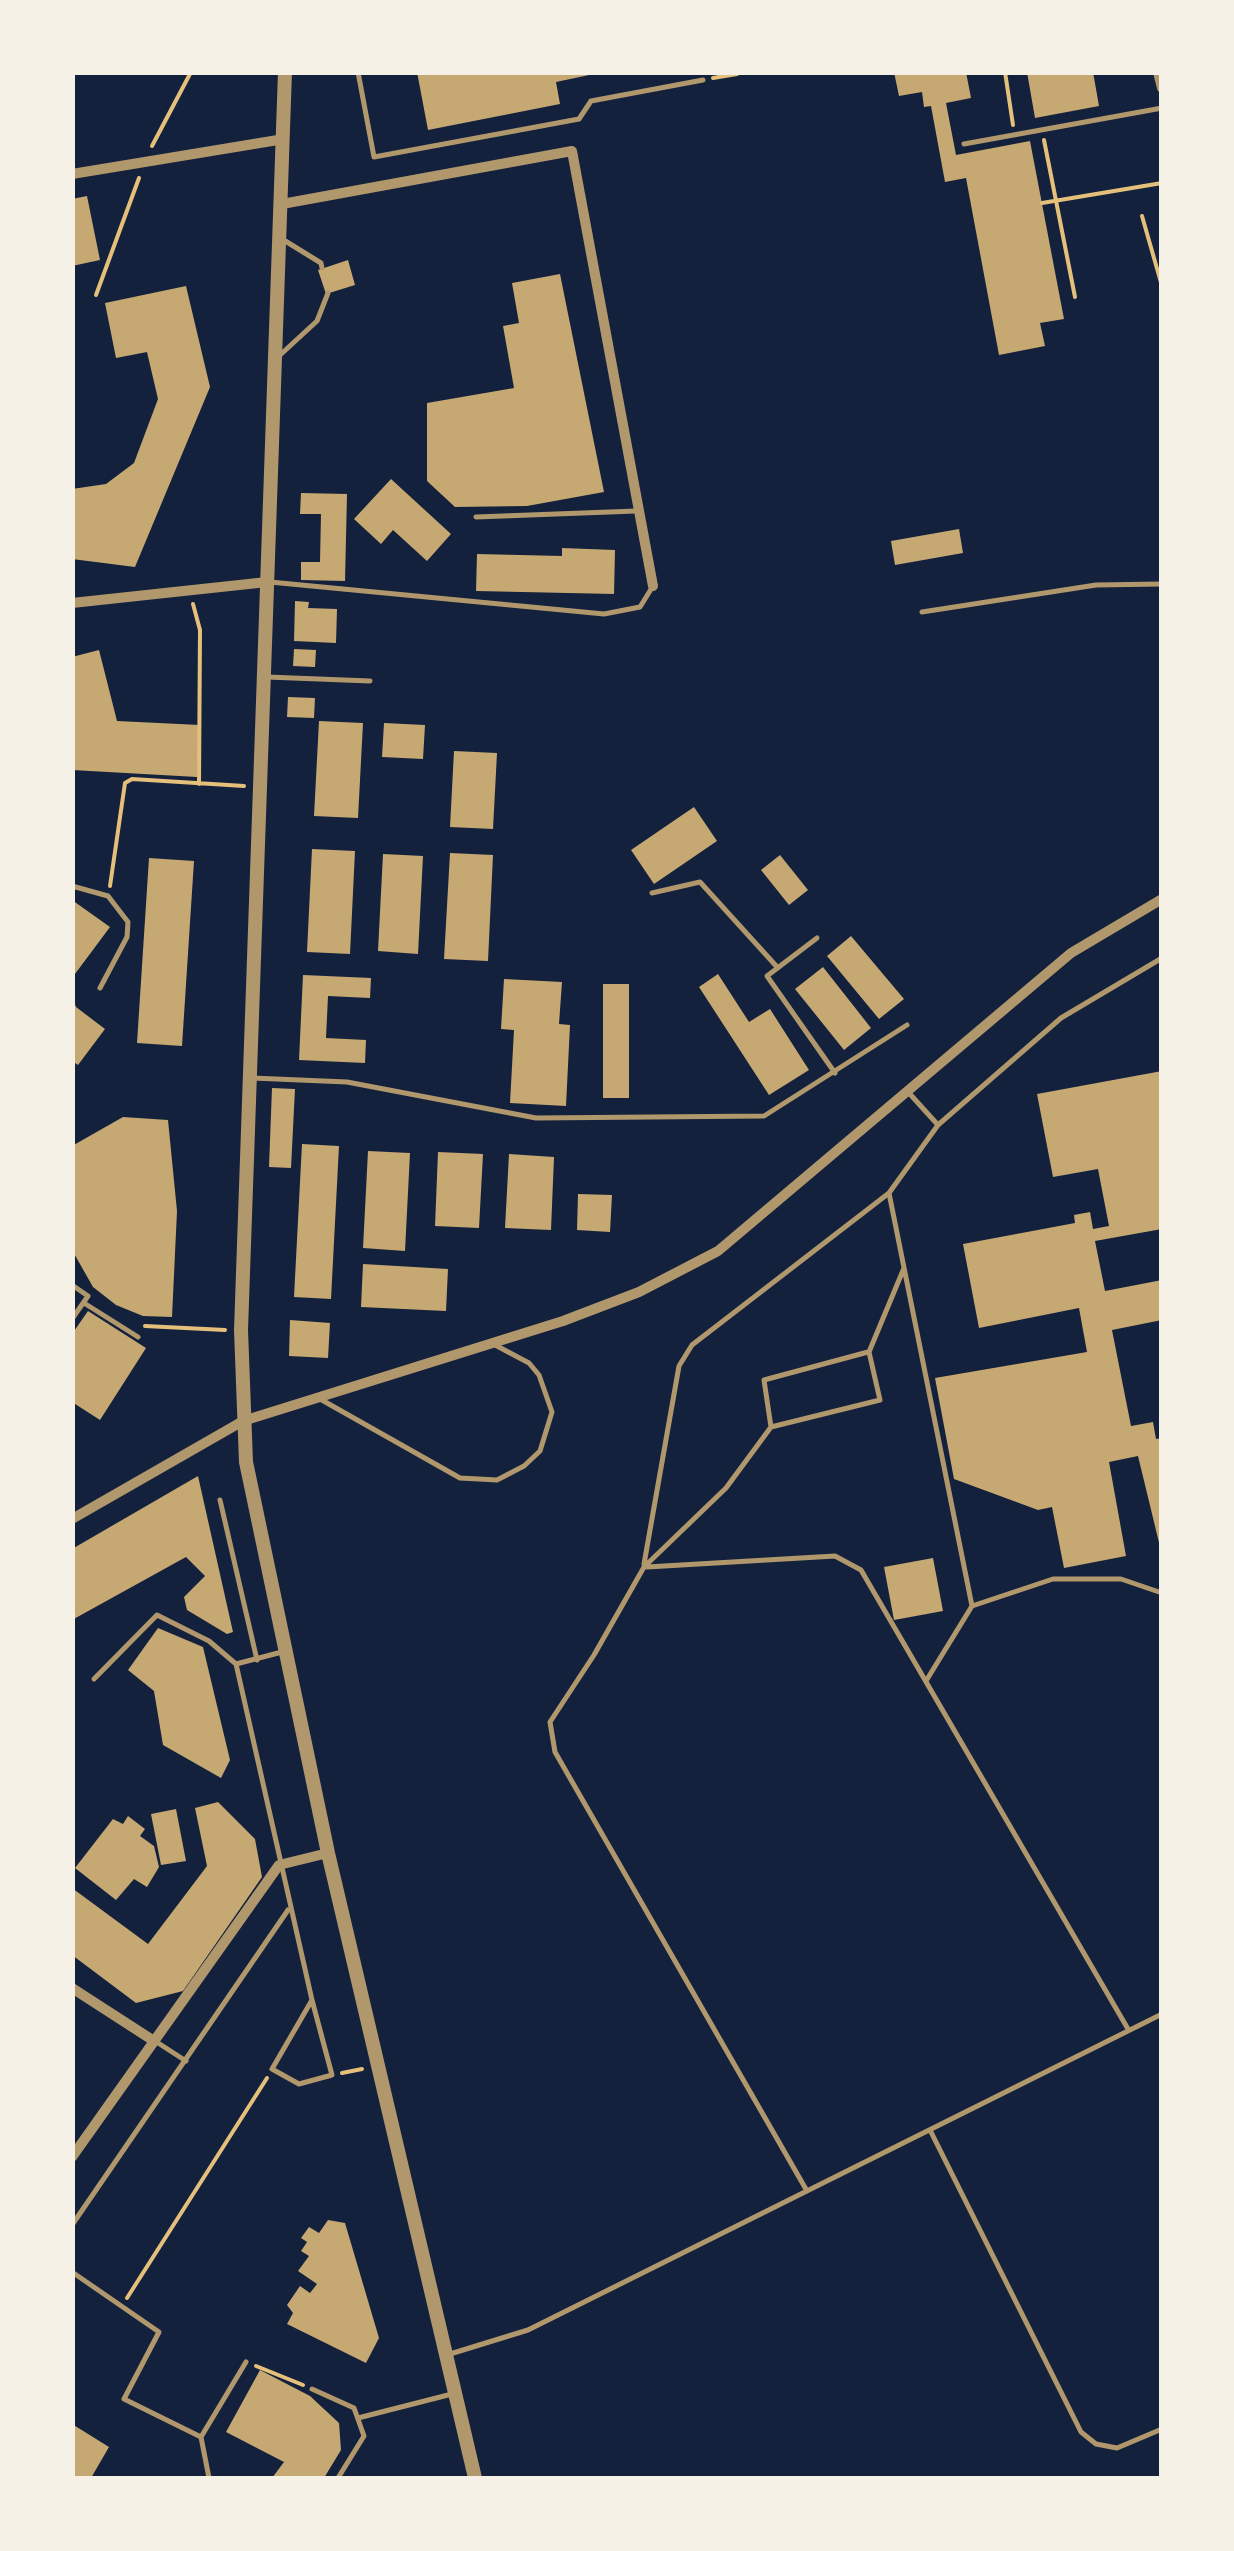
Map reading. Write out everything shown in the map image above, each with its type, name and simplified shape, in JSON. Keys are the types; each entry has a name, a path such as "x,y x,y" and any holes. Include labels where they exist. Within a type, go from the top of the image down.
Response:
{"street":[{"path":"286,72 241,1330 246,1462 328,1852 475,2478"},
{"path":"1158,72 1162,88"},
{"path":"72,174 284,140"},
{"path":"282,204 572,151 653,586"},
{"path":"72,603 267,582"},
{"path":"72,1519 243,1421 493,1344 639,1292 718,1251 1071,952 1162,898"},
{"path":"72,2157 279,1866 328,1852"},
{"path":"72,1988 154,2041"}],"lane":[{"path":"358,72 374,157 578,119 592,101 703,80"},
{"path":"964,144 1162,108"},
{"path":"280,238 321,263 322,268"},
{"path":"273,361 316,321 328,293"},
{"path":"476,517 639,511"},
{"path":"267,582 604,614 640,606 653,586"},
{"path":"922,612 1096,585 1162,584"},
{"path":"264,677 370,681"},
{"path":"652,893 700,882 778,968"},
{"path":"72,886 108,896 128,922 127,937 100,988"},
{"path":"817,938 768,976 835,1073"},
{"path":"644,1567 679,1366 692,1345 889,1193 938,1125 1061,1018 1162,958"},
{"path":"249,1078 347,1082 489,1112 620,1121 764,1116 907,1025"},
{"path":"907,1091 938,1125"},
{"path":"889,1193 972,1606"},
{"path":"807,2191 555,1752 550,1722 594,1656 644,1567 726,1488 771,1428 880,1400 869,1352 904,1268"},
{"path":"72,1285 88,1296 72,1319"},
{"path":"84,1303 138,1337"},
{"path":"318,1398 460,1478 497,1480 524,1466 540,1451 552,1412 548,1392 529,1363 493,1344"},
{"path":"771,1428 764,1380 869,1352"},
{"path":"220,1500 256,1660"},
{"path":"644,1567 835,1556 861,1570 1129,2030"},
{"path":"926,1681 972,1606 1053,1579 1120,1579 1162,1593"},
{"path":"94,1679 157,1615 209,1641 236,1664 288,1910 312,2000 332,2075 300,2084 272,2070 312,2000"},
{"path":"236,1664 285,1651"},
{"path":"72,2226 288,1910"},
{"path":"448,2355 528,2330 1162,2014"},
{"path":"154,2041 186,2061"},
{"path":"930,2130 1081,2432 1096,2444 1117,2448 1162,2429"},
{"path":"72,2272 159,2332 124,2399 201,2437"},
{"path":"210,2478 201,2437 246,2362"},
{"path":"312,2389 354,2408 364,2436 338,2478"},
{"path":"358,2418 456,2392"}],"path":[{"path":"96,295 164,117 190,72"},
{"path":"1005,72 1014,134"},
{"path":"703,80 737,74"},
{"path":"1042,130 1076,297"},
{"path":"1042,203 1162,182"},
{"path":"1142,216 1162,286"},
{"path":"190,590 200,630 198,784"},
{"path":"108,896 124,783 260,788"},
{"path":"142,1326 241,1330"},
{"path":"332,2075 379,2066"},
{"path":"122,2306 272,2070"},
{"path":"246,2362 312,2389"}],"building":[{"path":"417,72 594,74 556,82 560,104 428,130"},
{"path":"894,72 966,72 971,98 946,103 956,155 1030,141 1064,319 1040,323 1045,346 999,355 966,178 945,182 931,106 924,107 922,92 899,96"},
{"path":"1027,72 1093,72 1099,106 1035,118"},
{"path":"87,196 100,260 72,266 72,199"},
{"path":"348,260 355,285 326,294 318,270"},
{"path":"560,274 604,492 527,506 455,507 427,481 427,403 514,388 503,326 519,323 512,283"},
{"path":"186,286 210,387 135,567 72,559 72,489 106,484 134,463 158,399 147,352 116,358 105,303"},
{"path":"391,479 451,534 427,561 393,530 381,544 354,519"},
{"path":"301,493 347,494 345,581 301,580 301,562 320,562 321,514 300,514"},
{"path":"959,529 963,553 895,565 891,541"},
{"path":"562,548 615,550 614,594 476,591 477,554 562,556"},
{"path":"295,601 309,602 308,608 337,609 336,643 294,641"},
{"path":"294,649 316,650 315,667 293,666"},
{"path":"99,650 117,721 200,725 197,777 72,770 72,657"},
{"path":"288,697 315,698 314,718 287,717"},
{"path":"319,721 363,723 358,818 314,816"},
{"path":"384,723 425,725 423,759 382,757"},
{"path":"454,751 497,753 493,829 450,827"},
{"path":"694,807 717,841 654,884 631,850"},
{"path":"312,849 355,851 350,954 307,952"},
{"path":"450,853 493,855 488,961 444,959"},
{"path":"383,854 423,856 418,954 378,951"},
{"path":"780,855 808,890 789,905 761,870"},
{"path":"149,858 194,861 182,1046 137,1043"},
{"path":"72,900 110,927 72,978"},
{"path":"851,936 904,999 879,1019 827,956"},
{"path":"823,967 871,1028 844,1050 795,989"},
{"path":"718,974 749,1022 770,1009 809,1070 769,1095 699,987"},
{"path":"303,975 371,978 370,998 328,996 326,1038 366,1040 365,1063 299,1060"},
{"path":"504,979 562,982 559,1024 570,1025 566,1106 510,1103 514,1030 501,1029"},
{"path":"603,984 629,984 629,1098 603,1098"},
{"path":"72,996 76,1007 105,1029 78,1065 72,1061"},
{"path":"1162,1071 1162,1229 1095,1241 1105,1291 1162,1280 1162,1320 1112,1330 1131,1426 1153,1422 1156,1439 1162,1438 1162,1555 1138,1456 1109,1462 1126,1556 1064,1568 1052,1507 1038,1510 954,1479 935,1378 1087,1352 1079,1308 979,1328 963,1244 1075,1223 1074,1215 1090,1212 1093,1229 1109,1226 1098,1169 1053,1177 1037,1094"},
{"path":"272,1088 295,1089 291,1168 269,1167"},
{"path":"123,1117 168,1120 177,1211 172,1317 143,1316 116,1305 93,1287 72,1250 72,1146"},
{"path":"302,1144 339,1146 331,1299 294,1297"},
{"path":"368,1151 410,1153 405,1251 363,1248"},
{"path":"438,1152 483,1154 479,1228 435,1226"},
{"path":"509,1154 554,1157 551,1230 505,1228"},
{"path":"578,1194 612,1195 610,1232 577,1230"},
{"path":"363,1264 448,1269 446,1311 361,1307"},
{"path":"88,1311 146,1348 100,1420 72,1402 72,1334"},
{"path":"290,1320 330,1323 328,1358 289,1356"},
{"path":"198,1476 233,1632 227,1634 187,1610 184,1597 205,1576 186,1557 72,1620 72,1549"},
{"path":"933,1558 943,1611 894,1620 884,1567"},
{"path":"158,1628 203,1647 230,1760 221,1778 163,1745 154,1691 128,1670"},
{"path":"218,1802 255,1839 262,1877 183,1991 136,2003 72,1955 72,1888 148,1944 207,1866 195,1808"},
{"path":"176,1809 186,1861 161,1865 151,1814"},
{"path":"128,1816 145,1829 140,1836 154,1846 159,1867 147,1887 134,1879 116,1900 75,1868 113,1819 123,1824"},
{"path":"328,2220 345,2223 379,2338 366,2363 287,2324 293,2313 287,2305 300,2286 310,2293 317,2284 298,2271 309,2256 301,2251 307,2242 301,2238 309,2227 319,2233"},
{"path":"260,2370 310,2396 339,2423 341,2450 324,2478 272,2478 284,2462 226,2432"},
{"path":"72,2424 109,2447 91,2478 72,2478"}]}
